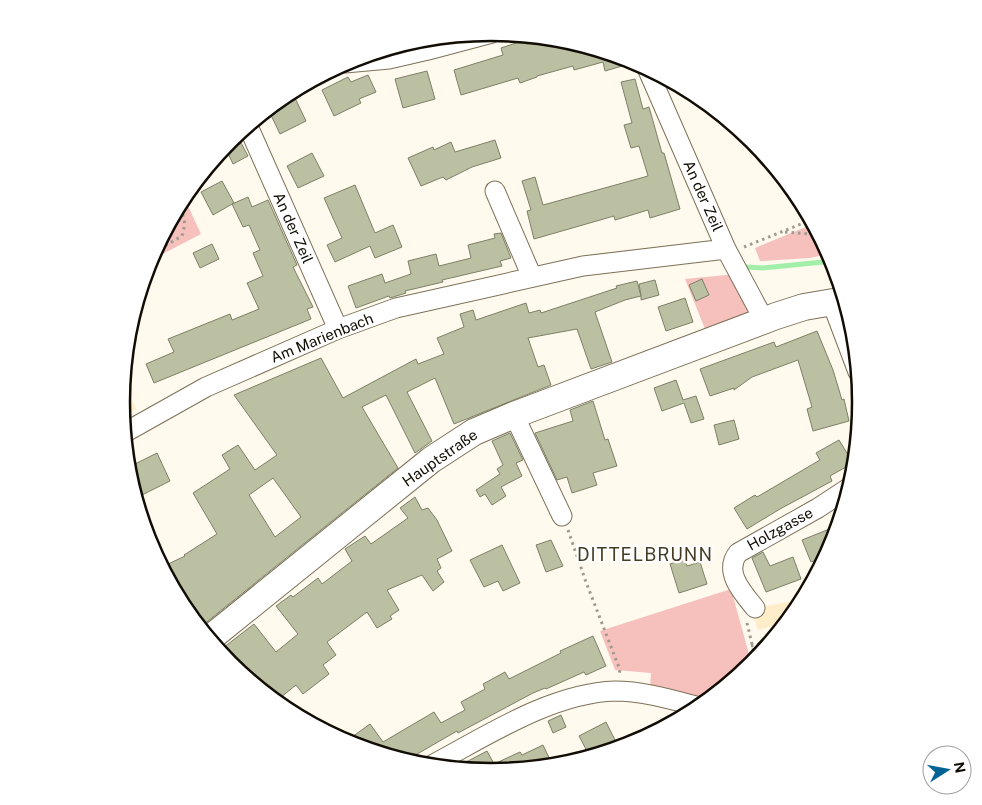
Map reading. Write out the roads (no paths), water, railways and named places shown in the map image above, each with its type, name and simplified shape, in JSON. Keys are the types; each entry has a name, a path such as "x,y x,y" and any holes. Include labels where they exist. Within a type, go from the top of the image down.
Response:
{"street":[{"path":"374,60 389,59 454,43"},
{"name":"An der Zeil","path":"652,80 726,249 764,320"},
{"name":"An der Zeil","path":"251,133 338,329"},
{"path":"495,192 532,277"},
{"name":"Am Marienbach","path":"131,430 206,387 338,329 396,308 583,266 726,249"},
{"name":"Hauptstraße","path":"214,635 431,460 474,432 764,320 799,308 838,301"},
{"path":"514,415 562,516"},
{"name":"Holzgasse","path":"751,603 738,584 732,569 734,559 738,554 818,508 841,492"},
{"path":"441,760 539,709 583,695 616,691 658,697 690,704"}],"waterway":[{"path":"746,267 763,268 824,262"}],"district":[{"name":"DITTELBRUNN","path":"645,555"}]}
